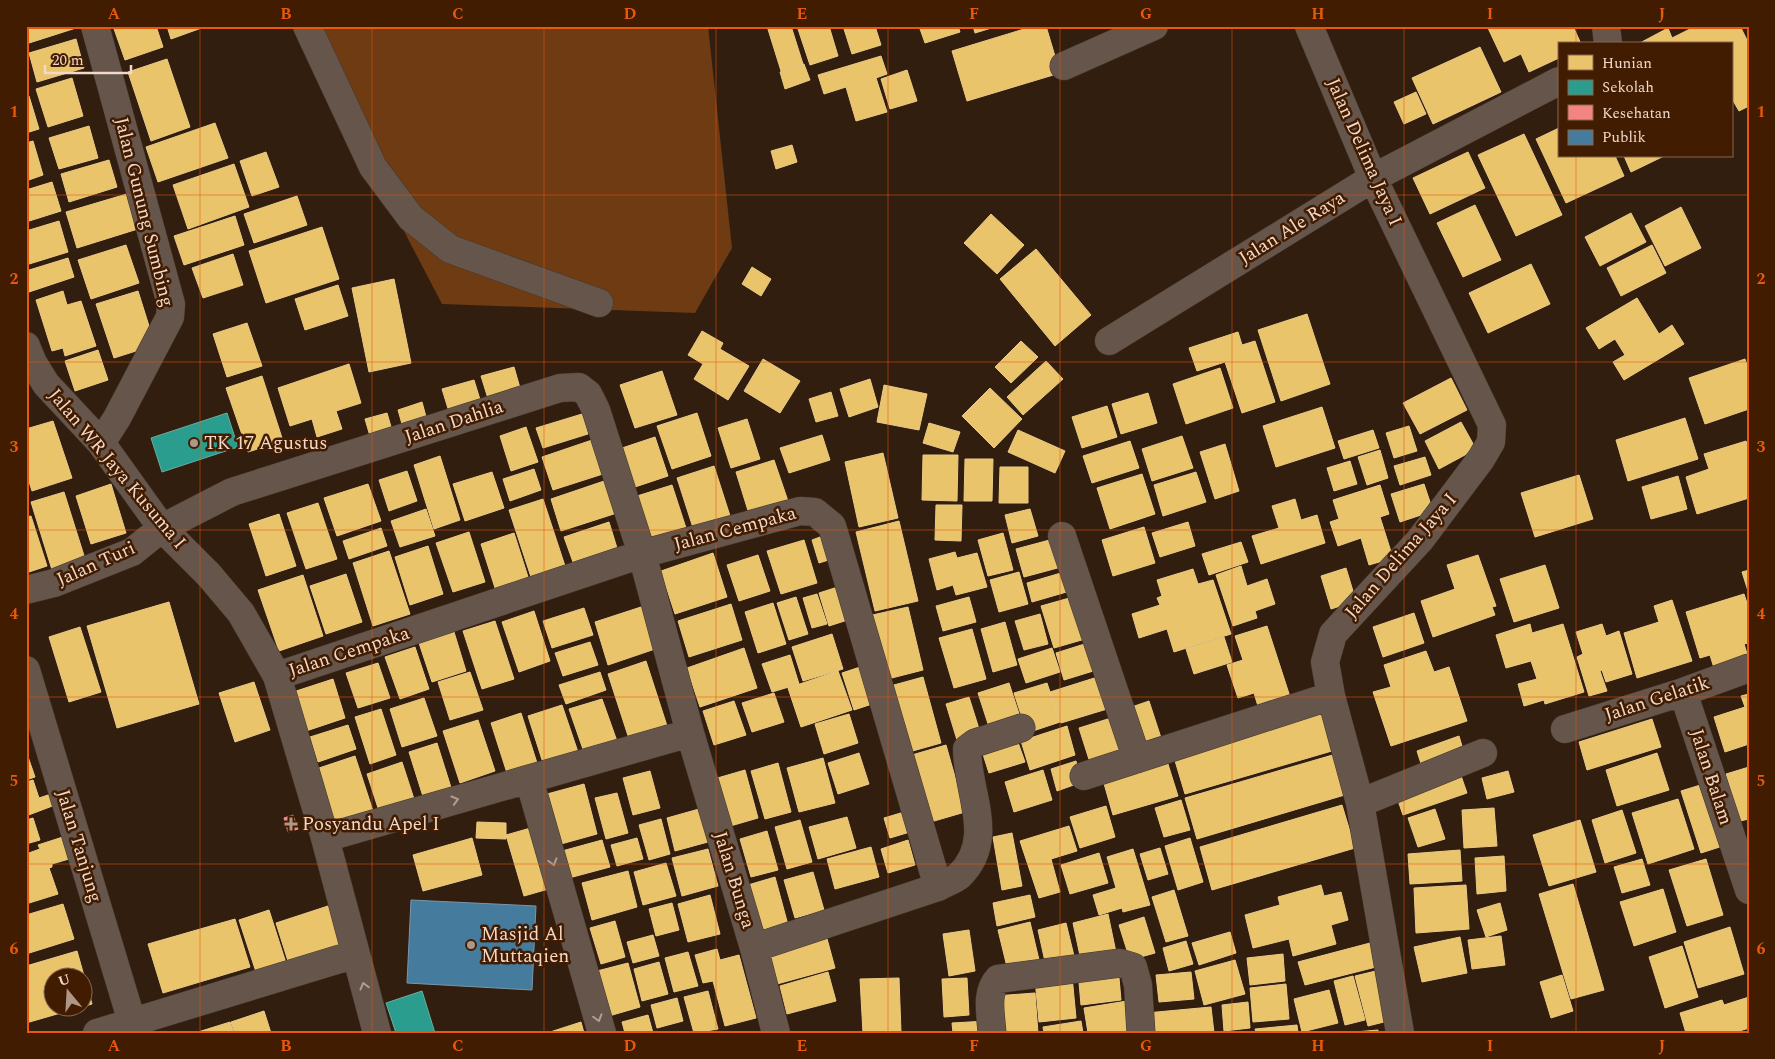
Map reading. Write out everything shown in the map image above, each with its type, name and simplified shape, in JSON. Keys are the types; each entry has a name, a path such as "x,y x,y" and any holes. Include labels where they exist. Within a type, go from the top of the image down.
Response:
{"street":[{"name":"Jalan Gunung Sumbing","path":"95,26 171,304 170,317 117,418 101,443"},
{"path":"307,26 373,167 411,218 450,249 599,303"},
{"path":"1064,66 1154,26"},
{"name":"Jalan Delima Jaya I","path":"1309,26 1373,178 1492,425 1491,442 1482,459 1420,540 1333,634 1325,662 1360,803 1400,1033"},
{"path":"1606,26 1608,42"},
{"name":"Jalan Ale Raya","path":"1109,341 1373,178 1558,82"},
{"name":"Jalan WR Jaya Kusuma I","path":"26,346 33,363 36,387 101,443 162,528 209,575 241,613 277,676 325,838 377,1033"},
{"name":"Jalan Dahlia","path":"162,528 232,492 560,388 579,387 588,394 596,410 642,554"},
{"name":"Jalan Cempaka","path":"277,676 642,554 800,511 815,512 832,526 938,886"},
{"name":"Jalan Turi","path":"26,590 54,583 132,552 162,528"},
{"path":"1062,536 1137,759"},
{"name":"Jalan Bunga","path":"642,554 690,733 754,948 769,1031"},
{"name":"Jalan Gelatik","path":"1566,729 1683,692 1749,668"},
{"name":"Jalan Tanjung","path":"26,670 132,1022"},
{"name":"Jalan Balam","path":"1683,692 1749,890"},
{"path":"1084,776 1332,696"},
{"path":"754,948 938,886 958,876 973,857 980,831 967,761 967,749 975,743 1021,728"},
{"path":"325,838 690,733"},
{"path":"1360,803 1483,752"},
{"path":"529,779 602,1033"},
{"path":"97,1033 356,954"},
{"path":"992,1033 991,987 998,980 1120,963 1133,967 1138,985 1141,1033"}],"shaded area":[{"path":"297,26 708,26 732,248 695,313 442,304"}],"building: Hunian":[{"path":"26,26 76,26 76,28 26,44"},
{"path":"113,26 156,26 163,47 125,60"},
{"path":"167,26 207,26 171,39"},
{"path":"767,26 791,26 803,64 781,71"},
{"path":"797,26 829,26 838,56 810,65"},
{"path":"843,26 875,26 881,45 852,54"},
{"path":"919,26 958,26 960,32 925,43"},
{"path":"973,26 998,26 975,33"},
{"path":"1034,26 1046,26 1060,73 967,101 952,51"},
{"path":"1492,26 1573,26 1580,42 1558,42 1558,58 1529,72 1521,54 1504,62 1488,28"},
{"path":"1696,26 1740,26 1749,44 1749,106 1739,111 1732,99 1732,42 1642,42 1668,28 1672,38"},
{"path":"76,39 84,68 37,82 29,53"},
{"path":"1480,47 1501,92 1433,124 1412,78"},
{"path":"881,56 887,74 876,78 887,112 856,121 846,87 824,94 818,75"},
{"path":"167,59 190,127 151,141 128,72"},
{"path":"804,64 810,80 785,89 780,72"},
{"path":"907,70 917,101 890,109 881,79"},
{"path":"72,78 83,116 48,127 36,89"},
{"path":"1416,92 1426,114 1404,124 1394,102"},
{"path":"29,96 39,129 26,133 26,97"},
{"path":"215,123 228,158 158,182 146,147"},
{"path":"89,126 98,158 59,169 49,138"},
{"path":"1558,128 1558,158 1616,158 1624,176 1566,203 1536,139"},
{"path":"1524,134 1562,215 1516,236 1478,155"},
{"path":"33,141 43,175 26,181 26,143"},
{"path":"792,145 797,162 776,169 771,151"},
{"path":"266,152 279,187 252,196 240,161"},
{"path":"1468,152 1485,188 1430,214 1413,178"},
{"path":"1625,158 1660,158 1631,172"},
{"path":"109,160 117,187 69,202 61,174"},
{"path":"234,164 249,207 188,229 173,185"},
{"path":"52,182 61,211 26,222 26,190"},
{"path":"130,193 141,228 77,248 66,212"},
{"path":"297,196 307,225 254,243 244,214"},
{"path":"1475,205 1501,260 1463,277 1437,223"},
{"path":"1681,207 1701,248 1665,266 1645,226"},
{"path":"1631,213 1646,242 1600,266 1585,237"},
{"path":"991,214 1024,245 997,274 964,243"},
{"path":"235,216 244,245 184,265 174,236"},
{"path":"59,221 68,252 26,265 26,231"},
{"path":"322,227 339,279 266,303 249,251"},
{"path":"126,245 139,283 91,299 78,260"},
{"path":"1652,245 1666,273 1621,296 1607,268"},
{"path":"1036,249 1091,315 1055,346 1000,279"},
{"path":"233,254 243,285 203,298 192,268"},
{"path":"68,258 74,277 29,292 26,271"},
{"path":"1531,264 1550,304 1488,333 1469,293"},
{"path":"752,267 771,279 761,296 742,284"},
{"path":"394,279 411,363 369,372 352,288"},
{"path":"338,285 348,316 305,330 295,299"},
{"path":"63,291 67,305 81,301 96,346 65,356 63,348 52,351 36,300"},
{"path":"138,291 155,345 114,358 96,304"},
{"path":"1637,298 1659,334 1672,325 1684,344 1624,380 1613,362 1625,355 1615,339 1599,349 1586,328"},
{"path":"1307,314 1330,384 1281,401 1258,330"},
{"path":"247,323 262,366 227,377 213,334"},
{"path":"702,331 723,343 720,349 749,366 728,400 694,379 703,364 688,355"},
{"path":"1238,332 1242,345 1255,341 1275,402 1242,413 1225,362 1197,371 1189,348"},
{"path":"1021,341 1038,357 1011,383 995,367"},
{"path":"98,350 108,380 75,391 65,361"},
{"path":"763,359 800,381 780,413 744,391"},
{"path":"1745,359 1749,371 1749,409 1705,424 1689,378"},
{"path":"1046,361 1063,379 1023,415 1007,397"},
{"path":"349,364 361,403 336,411 342,429 317,437 312,419 290,426 278,388"},
{"path":"514,367 522,395 490,405 481,376"},
{"path":"1220,368 1233,408 1186,424 1173,384"},
{"path":"662,371 677,415 635,428 620,385"},
{"path":"262,376 283,441 248,452 226,388"},
{"path":"1451,378 1467,410 1420,434 1403,403"},
{"path":"870,379 878,407 849,417 840,389"},
{"path":"474,380 482,406 450,415 442,389"},
{"path":"884,385 927,394 919,430 877,422"},
{"path":"990,388 1022,419 994,448 962,416"},
{"path":"831,392 838,416 816,422 809,399"},
{"path":"1148,393 1157,423 1121,434 1112,404"},
{"path":"422,402 428,424 404,431 398,410"},
{"path":"1107,406 1117,437 1082,448 1072,417"},
{"path":"1322,407 1335,448 1276,467 1263,426"},
{"path":"387,413 394,437 372,443 365,419"},
{"path":"697,413 711,456 672,469 657,426"},
{"path":"582,414 588,434 543,448 536,428"},
{"path":"1685,418 1698,459 1628,481 1616,440"},
{"path":"747,419 760,459 731,468 718,428"},
{"path":"53,421 72,478 32,491 26,472 26,429"},
{"path":"1461,422 1476,449 1439,469 1425,441"},
{"path":"929,423 960,432 953,452 923,443"},
{"path":"1409,426 1417,451 1394,458 1386,433"},
{"path":"526,427 538,462 511,471 500,436"},
{"path":"1018,430 1065,451 1055,473 1008,452"},
{"path":"1373,430 1379,448 1344,459 1338,441"},
{"path":"822,435 830,460 789,473 780,448"},
{"path":"1182,436 1193,468 1152,481 1142,449"},
{"path":"655,437 668,476 635,487 622,448"},
{"path":"595,439 606,473 553,490 542,457"},
{"path":"1130,441 1139,468 1092,483 1083,456"},
{"path":"1746,441 1749,451 1749,498 1697,514 1686,477 1709,469 1704,454"},
{"path":"1225,444 1239,491 1215,499 1200,452"},
{"path":"1380,450 1388,478 1367,485 1358,457"},
{"path":"883,453 898,518 859,527 845,462"},
{"path":"923,455 958,455 957,501 922,500"},
{"path":"440,456 460,520 434,529 414,465"},
{"path":"1425,457 1431,475 1400,485 1394,466"},
{"path":"965,459 993,459 992,501 964,501"},
{"path":"774,460 789,504 750,517 736,472"},
{"path":"1350,461 1357,484 1334,491 1327,468"},
{"path":"714,466 732,522 695,534 677,478"},
{"path":"1000,467 1028,467 1028,503 999,503"},
{"path":"534,469 541,490 510,501 503,479"},
{"path":"407,471 417,501 389,511 379,480"},
{"path":"492,472 504,508 465,521 453,484"},
{"path":"1196,472 1206,502 1163,516 1154,485"},
{"path":"1142,474 1155,514 1110,529 1097,488"},
{"path":"1579,475 1593,519 1535,537 1521,493"},
{"path":"1678,476 1687,509 1651,519 1642,487"},
{"path":"610,479 620,512 561,531 551,499"},
{"path":"111,484 126,533 91,544 76,496"},
{"path":"368,484 381,521 337,536 324,498"},
{"path":"1424,484 1433,511 1400,522 1391,494"},
{"path":"672,485 687,531 652,543 637,496"},
{"path":"1380,485 1389,514 1380,517 1393,558 1369,565 1361,538 1338,546 1330,522 1339,519 1333,500"},
{"path":"64,492 86,562 53,573 31,502"},
{"path":"543,499 566,569 532,580 509,510"},
{"path":"1295,499 1301,520 1317,515 1325,543 1261,564 1252,536 1279,528 1272,506"},
{"path":"318,503 337,559 306,569 287,513"},
{"path":"936,505 962,505 961,541 935,540"},
{"path":"426,509 435,536 400,547 391,521"},
{"path":"1030,509 1038,536 1012,543 1005,515"},
{"path":"279,514 296,566 266,576 249,524"},
{"path":"31,516 47,566 26,573 26,517"},
{"path":"899,521 918,601 875,611 856,532"},
{"path":"609,522 617,548 573,562 564,537"},
{"path":"1188,522 1195,546 1160,557 1152,533"},
{"path":"1144,527 1155,563 1113,576 1102,540"},
{"path":"381,528 387,546 349,559 343,541"},
{"path":"469,532 485,582 453,592 436,543"},
{"path":"514,533 529,580 496,591 481,544"},
{"path":"1003,533 1013,570 988,576 978,540"},
{"path":"828,534 835,558 819,563 812,540"},
{"path":"1057,538 1065,566 1024,577 1016,549"},
{"path":"804,540 817,583 781,594 767,551"},
{"path":"1241,542 1248,562 1209,575 1202,554"},
{"path":"428,546 443,594 410,605 395,557"},
{"path":"389,551 410,614 373,626 353,563"},
{"path":"955,552 957,558 977,553 987,587 956,595 953,585 937,590 929,559"},
{"path":"713,553 727,597 675,614 661,571"},
{"path":"758,555 770,591 739,601 727,565"},
{"path":"1478,555 1496,606 1492,607 1495,615 1433,637 1421,601 1455,589 1447,565"},
{"path":"1545,565 1559,608 1514,622 1500,579"},
{"path":"1241,566 1247,586 1267,579 1275,604 1255,611 1257,618 1233,626 1216,575"},
{"path":"1346,568 1356,601 1331,609 1321,576"},
{"path":"1193,569 1198,584 1213,580 1231,634 1174,652 1167,629 1139,638 1132,614 1160,605 1157,598 1162,596 1157,580"},
{"path":"1071,570 1077,589 1032,602 1027,583"},
{"path":"1749,570 1749,594 1742,572"},
{"path":"1019,572 1028,604 999,612 990,580"},
{"path":"346,574 362,622 326,634 310,586"},
{"path":"303,575 323,636 279,651 258,590"},
{"path":"847,584 857,617 829,626 819,593"},
{"path":"817,594 827,624 812,628 803,598"},
{"path":"1744,594 1749,609 1749,643 1744,644 1748,657 1714,668 1710,655 1700,658 1686,612"},
{"path":"1080,595 1092,637 1054,648 1041,606"},
{"path":"796,597 808,634 789,640 777,603"},
{"path":"969,597 976,622 943,631 936,606"},
{"path":"1672,600 1692,661 1637,678 1624,633 1659,622 1654,606"},
{"path":"169,602 199,704 117,728 87,626"},
{"path":"773,603 786,644 758,653 745,612"},
{"path":"731,604 742,640 689,657 678,621"},
{"path":"644,606 658,648 608,665 595,622"},
{"path":"908,607 923,670 884,680 868,616"},
{"path":"584,608 593,635 552,648 543,621"},
{"path":"534,611 550,661 519,672 502,622"},
{"path":"1414,613 1424,643 1383,657 1373,627"},
{"path":"1040,614 1048,644 1024,650 1015,621"},
{"path":"495,621 514,679 482,689 463,631"},
{"path":"1005,622 1017,665 993,672 981,629"},
{"path":"1530,624 1532,633 1563,624 1584,692 1545,704 1544,700 1524,706 1518,684 1537,679 1531,661 1506,668 1496,635"},
{"path":"1602,624 1606,636 1619,631 1632,674 1606,682 1602,670 1600,671 1607,691 1589,696 1577,657 1583,654 1576,632"},
{"path":"1267,626 1293,706 1261,716 1254,693 1238,698 1227,665 1243,660 1235,636"},
{"path":"80,627 101,692 69,702 49,637"},
{"path":"972,629 986,679 954,688 939,638"},
{"path":"454,632 466,671 432,682 419,643"},
{"path":"832,634 843,669 803,681 792,647"},
{"path":"1224,637 1232,662 1194,674 1186,649"},
{"path":"1094,641 1103,668 1064,680 1056,653"},
{"path":"590,642 598,665 563,676 555,653"},
{"path":"415,647 429,689 400,699 385,657"},
{"path":"744,648 757,688 700,707 687,668"},
{"path":"1052,648 1060,672 1026,683 1018,659"},
{"path":"1426,651 1434,672 1449,667 1467,721 1391,746 1373,692 1391,687 1384,665"},
{"path":"790,655 799,684 772,692 762,664"},
{"path":"646,661 669,732 631,745 608,674"},
{"path":"378,663 390,698 358,708 346,673"},
{"path":"869,664 881,701 854,710 842,673"},
{"path":"838,671 852,710 801,727 788,688"},
{"path":"470,672 483,710 450,720 438,682"},
{"path":"600,672 606,690 566,704 559,685"},
{"path":"1107,674 1117,706 1061,723 1050,692"},
{"path":"923,677 941,743 902,754 883,688"},
{"path":"333,679 345,718 300,733 287,694"},
{"path":"254,682 270,730 235,742 219,693"},
{"path":"1009,683 1021,720 990,730 978,693"},
{"path":"1047,683 1060,722 1027,733 1014,693"},
{"path":"774,693 784,722 752,732 742,703"},
{"path":"1749,694 1749,744 1725,752 1714,717 1745,707 1741,696"},
{"path":"969,697 980,732 957,740 946,704"},
{"path":"424,698 437,736 402,747 390,709"},
{"path":"602,699 618,744 585,755 569,709"},
{"path":"734,701 746,735 714,745 703,711"},
{"path":"1149,701 1164,747 1137,755 1123,710"},
{"path":"562,705 580,758 545,769 528,716"},
{"path":"1330,707 1342,748 1185,794 1173,754"},
{"path":"381,709 396,755 370,764 355,717"},
{"path":"521,713 537,763 507,773 491,723"},
{"path":"849,714 858,743 824,754 815,724"},
{"path":"1111,718 1125,762 1093,772 1079,728"},
{"path":"1652,719 1661,747 1587,770 1579,742"},
{"path":"478,720 495,771 460,783 443,731"},
{"path":"348,725 356,749 318,762 310,737"},
{"path":"1067,726 1075,755 1030,770 1021,741"},
{"path":"1015,734 1025,762 989,773 980,745"},
{"path":"1459,736 1465,756 1423,770 1417,751"},
{"path":"437,743 454,797 426,806 409,752"},
{"path":"946,745 965,812 924,824 905,757"},
{"path":"26,751 35,777 26,780"},
{"path":"859,753 869,784 838,794 828,763"},
{"path":"1657,753 1669,790 1617,806 1606,770"},
{"path":"1336,754 1348,794 1197,839 1185,798"},
{"path":"355,756 374,814 335,826 316,769"},
{"path":"823,758 835,803 799,812 787,768"},
{"path":"1076,761 1082,782 1057,791 1051,769"},
{"path":"1167,761 1178,796 1113,815 1103,780"},
{"path":"402,762 415,802 380,814 367,774"},
{"path":"778,763 791,812 765,819 751,771"},
{"path":"1749,767 1749,819 1740,821 1726,774"},
{"path":"745,770 758,818 727,827 714,779"},
{"path":"1043,770 1052,800 1014,812 1005,782"},
{"path":"1459,770 1467,793 1403,815 1395,792"},
{"path":"650,771 660,808 633,815 623,778"},
{"path":"1508,771 1514,792 1487,799 1482,778"},
{"path":"33,780 39,798 51,794 55,805 26,816 26,782"},
{"path":"1710,782 1729,844 1701,853 1681,791"},
{"path":"584,784 597,834 561,844 547,794"},
{"path":"617,793 628,833 606,839 595,798"},
{"path":"1678,799 1694,849 1648,864 1632,813"},
{"path":"1181,800 1190,830 1164,837 1155,808"},
{"path":"1342,805 1355,848 1212,890 1200,847"},
{"path":"1106,806 1115,837 1080,848 1070,817"},
{"path":"1494,808 1497,846 1464,848 1462,810"},
{"path":"699,809 708,842 675,851 667,818"},
{"path":"1435,809 1445,839 1418,847 1408,818"},
{"path":"1622,810 1636,853 1605,863 1592,820"},
{"path":"904,812 910,832 890,838 884,818"},
{"path":"847,817 856,848 818,859 809,827"},
{"path":"33,818 40,840 26,844 26,820"},
{"path":"661,819 670,854 649,860 639,825"},
{"path":"800,820 812,862 787,869 775,827"},
{"path":"1580,820 1596,872 1549,886 1533,835"},
{"path":"477,822 506,823 506,839 476,838"},
{"path":"1069,826 1077,851 1051,859 1060,892 1039,898 1020,841"},
{"path":"534,827 552,888 524,896 506,835"},
{"path":"767,831 778,870 751,877 740,839"},
{"path":"1012,833 1022,886 1002,890 993,837"},
{"path":"72,834 79,856 52,864 52,867 49,868 58,894 26,904 26,854 40,849 38,845"},
{"path":"472,838 482,875 423,891 413,855"},
{"path":"637,838 643,859 617,866 611,845"},
{"path":"1190,838 1203,882 1178,890 1165,846"},
{"path":"602,840 610,867 569,878 562,851"},
{"path":"908,840 915,865 888,873 881,849"},
{"path":"871,847 879,877 835,889 827,859"},
{"path":"1160,848 1168,874 1148,880 1140,854"},
{"path":"708,849 718,886 682,896 672,858"},
{"path":"1133,849 1150,905 1123,912 1122,908 1099,915 1093,895 1116,888 1107,857"},
{"path":"1460,850 1462,881 1410,884 1408,854"},
{"path":"1099,853 1108,883 1070,894 1061,865"},
{"path":"1504,856 1506,891 1477,894 1475,858"},
{"path":"1642,859 1650,885 1622,893 1614,867"},
{"path":"1706,859 1723,915 1687,926 1669,870"},
{"path":"666,863 676,896 643,905 634,872"},
{"path":"628,871 637,907 592,920 582,883"},
{"path":"813,872 824,910 795,918 784,880"},
{"path":"775,877 788,925 762,933 748,885"},
{"path":"1573,884 1604,990 1571,999 1539,894"},
{"path":"1321,885 1324,896 1341,892 1348,920 1331,925 1336,944 1293,956 1289,939 1253,948 1245,915 1280,905 1278,897"},
{"path":"1466,885 1469,929 1416,933 1414,888"},
{"path":"1663,889 1676,932 1634,946 1620,902"},
{"path":"1174,890 1188,936 1166,942 1152,897"},
{"path":"710,895 720,934 688,942 678,904"},
{"path":"1030,895 1035,917 997,926 993,903"},
{"path":"672,903 679,930 656,936 649,909"},
{"path":"1500,903 1507,930 1486,937 1477,910"},
{"path":"63,904 74,939 26,954 26,915"},
{"path":"331,905 343,943 288,961 276,923"},
{"path":"269,910 287,966 257,975 239,920"},
{"path":"1108,914 1117,957 1082,965 1073,923"},
{"path":"1144,917 1155,953 1130,960 1119,925"},
{"path":"235,919 250,967 163,993 148,944"},
{"path":"615,921 625,957 601,964 590,928"},
{"path":"1030,922 1040,964 1008,971 998,930"},
{"path":"1066,923 1075,960 1046,966 1038,930"},
{"path":"1730,927 1744,974 1698,988 1684,942"},
{"path":"969,930 975,971 949,976 943,934"},
{"path":"1230,932 1236,953 1199,965 1192,943"},
{"path":"653,935 659,956 633,963 627,942"},
{"path":"826,935 835,968 777,984 768,950"},
{"path":"1501,936 1505,965 1472,969 1468,940"},
{"path":"1460,937 1467,973 1422,982 1414,947"},
{"path":"1186,941 1193,964 1169,971 1163,948"},
{"path":"1370,943 1376,967 1305,985 1298,962"},
{"path":"1682,946 1698,997 1665,1008 1649,957"},
{"path":"717,949 720,960 739,955 756,1018 725,1026 713,981 703,983 695,955"},
{"path":"77,951 81,966 42,966 42,1016 50,1016 26,1023 26,966"},
{"path":"688,952 698,986 674,992 665,958"},
{"path":"1283,954 1285,981 1250,985 1247,958"},
{"path":"1235,960 1245,994 1204,1005 1195,971"},
{"path":"659,962 668,994 642,1001 634,969"},
{"path":"628,963 640,1007 609,1016 597,971"},
{"path":"1118,967 1121,1000 1081,1005 1078,971"},
{"path":"1384,969 1396,1019 1368,1026 1355,976"},
{"path":"828,972 836,1001 787,1014 780,986"},
{"path":"1191,972 1194,999 1159,1002 1156,975"},
{"path":"1562,975 1573,1011 1551,1018 1540,982"},
{"path":"1072,976 1076,1018 1039,1022 1035,979"},
{"path":"1353,976 1365,1020 1345,1025 1334,981"},
{"path":"899,978 901,1032 863,1033 860,979"},
{"path":"967,978 969,1015 944,1017 942,979"},
{"path":"1286,984 1289,1019 1253,1022 1250,988"},
{"path":"1329,990 1338,1023 1302,1032 1294,999"},
{"path":"708,991 718,1029 694,1033 684,997"},
{"path":"1035,993 1038,1033 998,1033 995,996"},
{"path":"1749,997 1749,1028 1733,1033 1686,1033 1680,1013 1722,1000 1724,1005"},
{"path":"677,998 683,1021 657,1028 651,1005"},
{"path":"1127,1001 1132,1033 1088,1033 1084,1008"},
{"path":"1248,1002 1250,1028 1224,1031 1222,1005"},
{"path":"1211,1007 1214,1033 1148,1033 1146,1013"},
{"path":"264,1011 271,1033 235,1033 231,1022"},
{"path":"648,1015 653,1033 625,1033 622,1022"},
{"path":"987,1021 988,1033 953,1033 952,1023"},
{"path":"1081,1021 1083,1033 1044,1033 1043,1027"},
{"path":"230,1022 234,1033 198,1033 198,1032"},
{"path":"581,1022 584,1033 547,1033"},
{"path":"1297,1025 1298,1033 1256,1033 1255,1029"},
{"path":"1378,1030 1378,1033 1344,1033"}],"building: Sekolah":[{"name":"TK 17 Agustus","path":"227,413 238,447 162,472 151,438"},
{"path":"422,991 435,1033 396,1033 386,1003"}],"building: Kesehatan":[{"name":"Posyandu Apel I","path":"293,815 298,829 288,832 284,818"}],"building: Publik":[{"name":"Masjid Al Muttaqien","path":"411,900 536,906 532,990 407,983"}],"place":[{"name":"TK 17 Agustus","path":"194,443"},
{"name":"Posyandu Apel I","path":"291,824"},
{"name":"Masjid Al Muttaqien","path":"471,945"}]}
